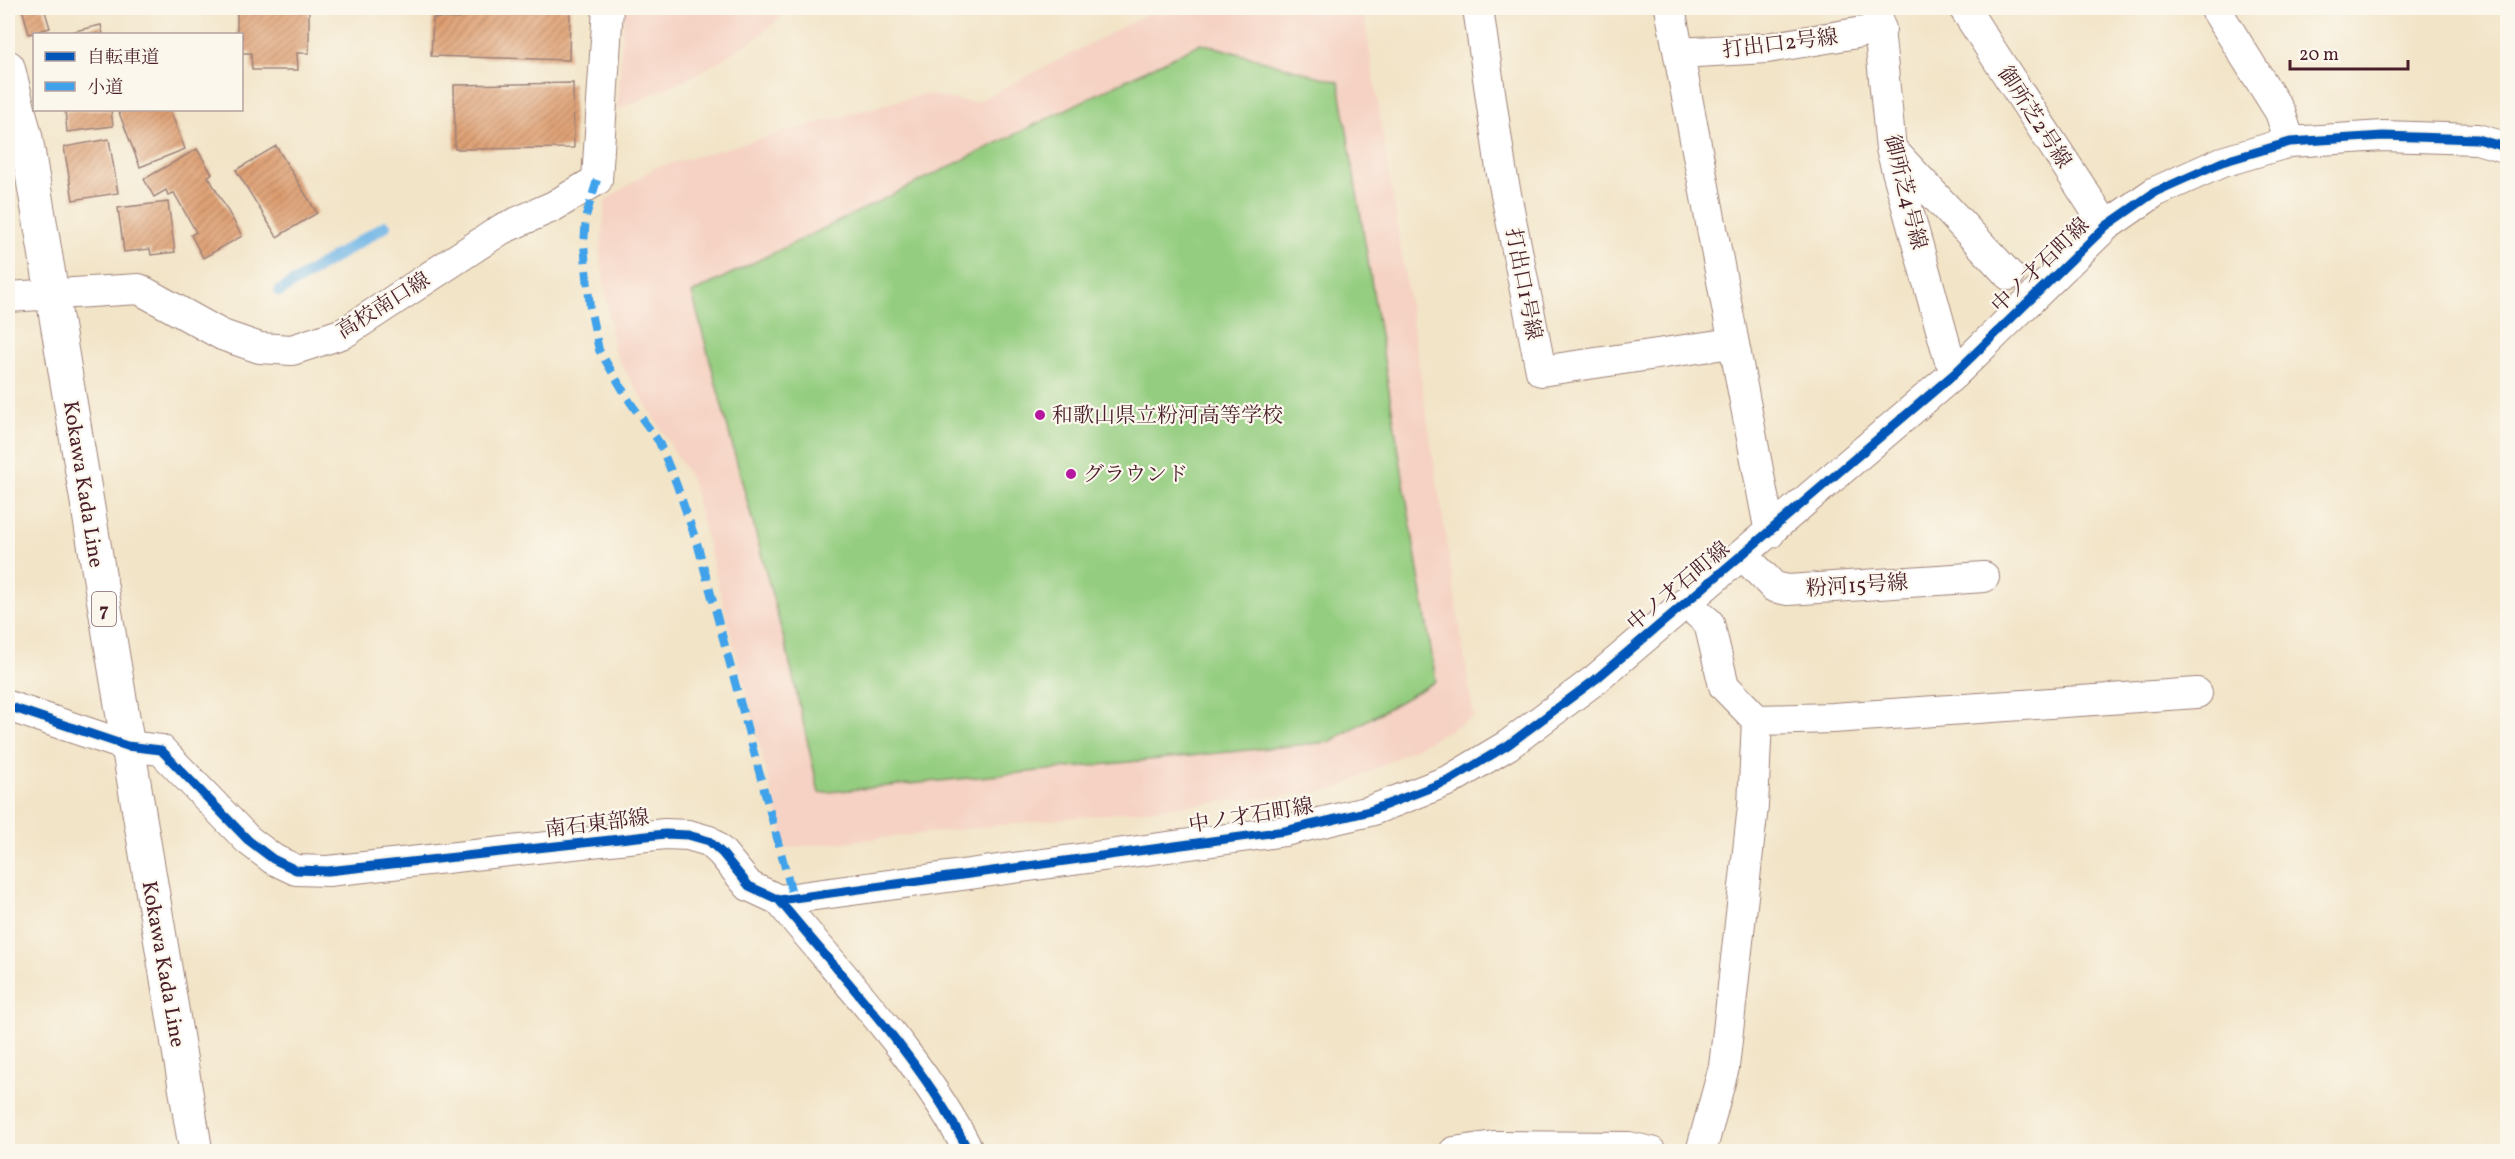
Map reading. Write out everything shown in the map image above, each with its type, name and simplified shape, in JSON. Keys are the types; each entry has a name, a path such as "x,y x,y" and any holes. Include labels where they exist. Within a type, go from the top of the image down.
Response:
{"main road":[{"name":"Kokawa Kada Line","path":"8,67 26,138 196,1152"}],"street":[{"name":"高校南口線","path":"8,297 139,289 222,334 260,348 292,350 344,333 502,229 554,207 597,180 608,8"},
{"name":"打出口1号線","path":"1478,8 1501,169 1541,371 1732,343"},
{"path":"1670,8 1770,533"},
{"name":"御所芝2号線","path":"1964,8 2106,226"},
{"path":"2215,8 2280,112 2290,142"},
{"name":"打出口2号線","path":"1679,53 1767,48 1879,18"},
{"name":"御所芝4号線","path":"1879,18 1891,149 1949,358 1957,371"},
{"name":"中ノ才石町線","path":"779,900 1285,831 1370,811 1450,780 1508,745 1596,679 1770,533 1957,371 2106,226 2155,192 2222,162 2290,142 2383,136 2465,138 2508,148"},
{"path":"1891,149 2009,274"},
{"name":"粉河15号線","path":"1743,555 1774,586 1788,590 1984,577"},
{"path":"1686,603 1709,623 1724,686 1757,720 1752,818 1724,1067 1701,1152"},
{"path":"1757,720 1833,718 2197,693"},
{"name":"南石東部線","path":"8,706 127,746 161,750 248,840 273,859 297,870 328,872 665,834 688,835 709,841 748,886 779,900 914,1063 956,1126 969,1152"},
{"path":"1454,1152 1494,1146 1629,1147 1651,1152"}],"shaded area":[{"path":"624,8 790,8 757,38 694,76 617,110"},
{"name":"グラウンド","path":"1159,8 1363,8 1474,717 1335,790 786,848 691,479 614,352 600,254 606,200 654,168 923,94 975,103"}],"green space":[{"name":"グラウンド","path":"1201,43 1339,82 1436,681 1329,742 819,793 788,655 692,293"}],"building":[{"path":"22,8 44,8 50,28 29,34"},
{"path":"237,8 309,8 309,53 297,53 298,70 252,70 251,53 243,53 243,33 237,33"},
{"path":"461,8 570,8 569,60 431,56 433,18 460,19"},
{"path":"101,25 103,33 66,33"},
{"path":"573,83 574,148 455,149 454,85"},
{"path":"65,111 111,111 113,126 67,132"},
{"path":"118,111 170,111 185,149 140,167"},
{"path":"109,139 118,193 73,200 64,147"},
{"path":"276,146 317,213 277,237 236,170"},
{"path":"197,149 212,174 208,176 242,236 203,258 191,235 196,232 174,193 168,195 166,190 154,197 144,179"},
{"path":"168,202 175,252 151,255 150,249 124,252 118,208"}],"waterway":[{"path":"280,291 385,226"}],"marked path":[{"path":"597,180 586,216 584,245 590,308 599,350 630,402 659,442 676,483 698,546 793,897"}],"cycle path":[{"path":"779,900 1285,831 1370,811 1450,780 1508,745 1596,679 1954,374 2106,226 2155,192 2222,162 2290,142 2383,136 2477,139 2508,148"},
{"path":"8,706 127,746 161,750 248,840 273,859 296,870 328,871 665,834 688,835 709,841 749,886 779,900 881,1021 929,1085 969,1152"}],"place":[{"name":"和歌山県立粉河高等学校","path":"1040,415"},
{"name":"グラウンド","path":"1071,474"}]}
